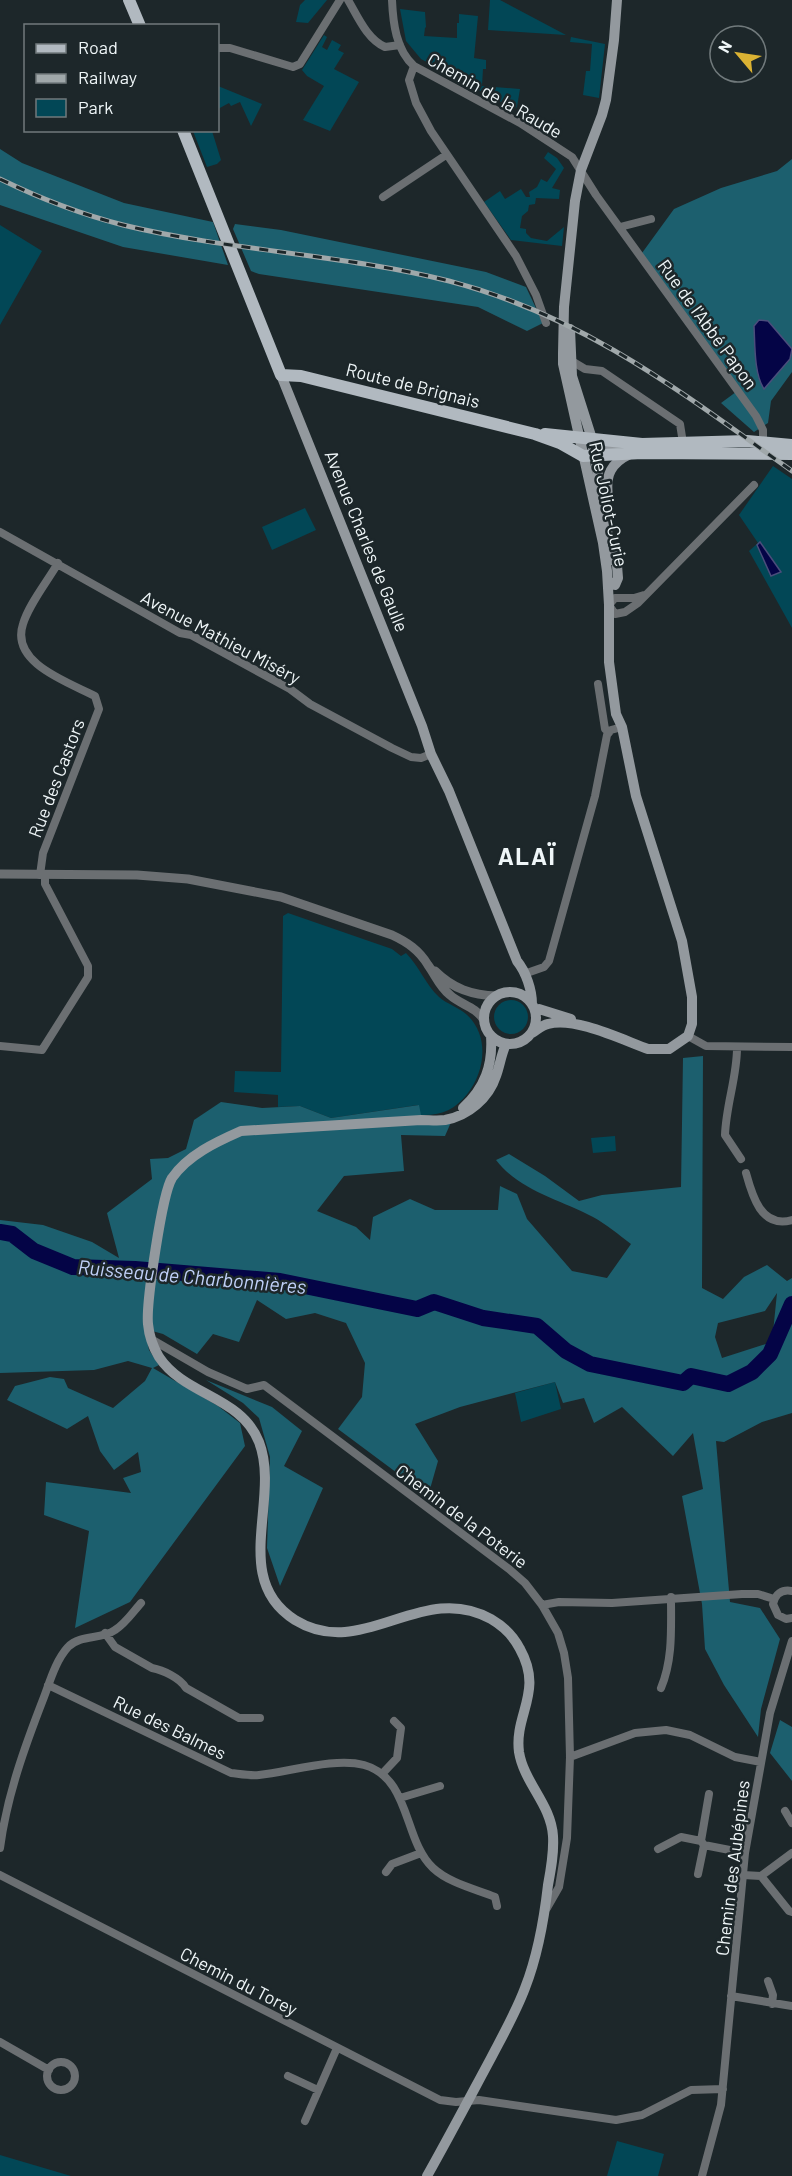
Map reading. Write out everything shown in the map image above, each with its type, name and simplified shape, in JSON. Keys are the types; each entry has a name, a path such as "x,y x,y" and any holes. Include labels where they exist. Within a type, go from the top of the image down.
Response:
{"main road":[{"path":"129,0 139,24"},
{"name":"Rue Joliot-Curie","path":"579,438 564,364 564,307 574,205 581,170 606,100 617,0"},
{"name":"Avenue Charles de Gaulle","path":"184,132 418,715 431,754 453,801 532,994 533,1007"},
{"name":"Rue Joliot-Curie","path":"567,288 572,375 591,450 610,544 615,585 613,606"},
{"name":"Route de Brignais","path":"281,375 301,376 591,450 631,454 792,454"},
{"name":"Route de Brignais","path":"535,434 579,438 591,450"},
{"name":"Route de Brignais","path":"591,450 642,444 763,442 792,445"},
{"name":"Rue Joliot-Curie","path":"591,450 613,606 615,663 624,717 622,727 636,796 682,941 692,997 692,1024 688,1036"},
{"name":"Rue Joliot-Curie","path":"615,585 618,578 607,480 615,463 631,454"},
{"path":"512,993 520,978 518,964"},
{"path":"444,1120 465,1107 480,1089 489,1069 492,1054 491,1036 484,1020 486,1009 497,996 512,993 524,996 533,1007 536,1022 532,1033"},
{"path":"533,1007 567,1017 648,1049 669,1048 688,1036"},
{"path":"491,1036 506,1044 519,1043 548,1023 562,1022 585,1026"},
{"path":"427,2176 526,1987 538,1948 545,1912 553,1834 545,1805 529,1780 519,1750 520,1733 530,1684 528,1667 512,1636 497,1622 481,1613 464,1608 448,1606 432,1608 356,1631 341,1633 310,1628 283,1611 273,1598 262,1570 260,1555 264,1476 263,1456 259,1442 253,1429 243,1417 230,1406 184,1381 171,1371 158,1355 147,1321 148,1302 164,1203 170,1181 183,1165 219,1140 241,1131 444,1120 462,1115 480,1101 496,1077 506,1044"}],"street":[{"path":"219,48 230,48 293,67 300,64 340,0"},
{"path":"348,0 375,41 385,47 400,45 395,30 392,0"},
{"name":"Chemin de la Raude","path":"400,45 414,66 520,123 572,157 581,170"},
{"path":"414,66 409,80 416,103 446,155 516,256 536,296 546,323"},
{"path":"383,197 446,155"},
{"name":"Rue de l'Abbé Papon","path":"581,170 596,195 756,416 763,430 763,442"},
{"path":"620,227 651,219"},
{"path":"570,360 585,369 602,371 680,424 683,443"},
{"path":"613,606 626,612 638,603 754,485"},
{"name":"Avenue Mathieu Miséry","path":"0,532 180,633 191,635 290,689 313,706 392,748 411,757 421,758 431,754"},
{"name":"Rue des Castors","path":"42,874 43,853 99,709 95,696 35,664 24,652 20,637 23,622 57,563"},
{"path":"613,606 644,595"},
{"path":"598,684 605,729 609,732"},
{"path":"609,732 622,727"},
{"path":"524,974 544,967 552,953 595,796 609,732"},
{"path":"0,874 137,875 176,878 258,891 392,935 417,950 442,978 458,989 477,995 497,996"},
{"path":"0,1046 42,1050 88,977 88,966 42,874"},
{"path":"428,964 438,984 453,998 473,1007 484,1020"},
{"path":"688,1036 706,1046 792,1047"},
{"path":"737,1048 737,1063 724,1135 741,1159"},
{"path":"746,1173 755,1203 765,1214 773,1220 788,1222 792,1220"},
{"name":"Chemin de la Poterie","path":"151,1339 208,1372 247,1389 264,1385 509,1569 542,1605 558,1633 564,1653 568,1678 570,1757 566,1848 559,1887 545,1912"},
{"path":"792,1591 780,1592 774,1599 774,1608 778,1615 792,1620"},
{"path":"542,1605 559,1602 612,1603 671,1597 758,1594 774,1599"},
{"path":"661,1688 667,1674 671,1651 671,1597"},
{"path":"0,1848 14,1780 48,1685 61,1657 69,1646 83,1638 115,1631 141,1604"},
{"path":"105,1633 115,1647 183,1683 186,1688 239,1718 260,1718"},
{"path":"761,1762 770,1713 792,1641"},
{"name":"Rue des Balmes","path":"48,1685 231,1773 256,1776 346,1762 365,1765 382,1774"},
{"path":"394,1722 401,1728 397,1758 382,1774 400,1798 421,1853 432,1868 448,1879 495,1898 498,1906"},
{"name":"Chemin des Aubépines","path":"570,1757 641,1731 666,1730 690,1735 735,1757 761,1762 745,1853 723,2089 719,2117 702,2176"},
{"path":"400,1798 441,1786"},
{"path":"698,1874 709,1794"},
{"path":"785,1811 792,1822"},
{"path":"658,1849 681,1837 745,1853"},
{"path":"386,1872 392,1864 421,1853"},
{"path":"743,1875 761,1876 791,1855"},
{"name":"Chemin du Torey","path":"0,1875 440,2100 491,2101 616,2120 642,2115 691,2090 723,2089"},
{"path":"761,1876 792,1912"},
{"path":"768,1981 773,1995 772,2004"},
{"path":"731,1996 792,2006"},
{"path":"0,2042 49,2070"},
{"path":"305,2121 337,2048"},
{"path":"288,2076 318,2090"}],"green space":[{"path":"305,0 327,0 308,23 296,22 300,5"},
{"path":"490,0 500,0 566,35 488,30"},
{"path":"400,9 425,12 424,36 457,38 459,14 478,16 474,58 486,60 482,86 520,89 517,107 514,109 421,59 406,41"},
{"path":"324,35 327,37 322,47 327,50 332,40 341,45 338,50 344,53 334,69 359,82 330,131 303,120 324,86 307,76 302,70"},
{"path":"571,37 605,44 599,98 583,95 586,71 590,71 592,44 570,42"},
{"path":"219,86 262,104 251,126 240,102 231,106 229,103 219,108"},
{"path":"193,132 212,132 221,160 207,167"},
{"path":"548,152 557,158 564,168 552,188 560,190 559,199 536,198 535,204 529,205 528,211 522,216 520,228 526,229 526,233 531,238 547,241 564,227 562,246 511,240 484,202 500,191 505,199 521,189 526,197 530,197 529,192 537,187 541,179 547,182 556,169 544,158"},
{"path":"0,225 42,251 0,325"},
{"path":"773,466 792,479 792,628 749,551 758,543 739,515"},
{"path":"305,508 316,530 272,550 262,527"},
{"path":"288,913 392,949 401,956 406,953 439,997 466,1014 479,1032 482,1053 474,1084 458,1104 447,1111 435,1114 420,1115 418,1105 331,1118 300,1106 278,1107 278,1095 234,1092 235,1071 281,1072 283,916"},
{"path":"511,1000 523,1005 528,1017 523,1029 511,1034 499,1029 494,1017 499,1005"},
{"path":"615,1136 616,1151 593,1153 591,1138"},
{"path":"555,1382 561,1409 521,1422 515,1393"},
{"path":"617,2141 664,2154 658,2176 607,2176"},
{"path":"0,2155 71,2176 0,2176"}],"shaded area":[{"path":"0,149 22,163 124,203 213,222 228,265 123,247 0,205"},
{"path":"792,159 792,372 771,401 768,423 754,432 721,403 740,389 642,253 674,209 721,188 777,171"},
{"path":"235,224 281,230 486,272 526,287 543,323 527,331 478,307 259,274 251,271 233,229"},
{"path":"759,320 768,321 792,349 790,359 764,389 758,376 755,350 754,326"},
{"path":"760,542 781,572 771,576 757,545"},
{"path":"703,1056 702,1288 723,1299 744,1277 767,1265 787,1281 792,1278 792,1413 762,1422 724,1442 716,1441 730,1602 760,1608 780,1639 761,1709 758,1737 724,1685 705,1649 702,1604 682,1496 703,1489 693,1433 673,1456 622,1407 594,1423 584,1398 563,1403 555,1382 460,1407 415,1424 438,1461 428,1496 338,1429 362,1397 365,1363 346,1323 315,1313 286,1319 257,1300 239,1342 213,1334 197,1354 163,1334 145,1329 149,1350 159,1365 153,1368 218,1406 240,1423 245,1446 130,1602 75,1628 89,1531 44,1515 46,1482 131,1493 123,1478 141,1472 138,1452 114,1470 100,1451 88,1416 67,1429 7,1400 15,1386 50,1377 64,1379 68,1388 113,1408 145,1381 152,1368 128,1361 94,1370 0,1373 0,1220 43,1225 92,1242 119,1258 107,1213 152,1179 150,1159 168,1158 186,1149 194,1120 221,1102 262,1108 300,1106 331,1118 419,1105 422,1120 452,1120 445,1136 401,1135 404,1171 344,1176 317,1211 356,1227 370,1240 373,1217 410,1199 435,1210 498,1210 500,1186 517,1194 527,1219 572,1271 607,1278 631,1244 593,1217 528,1187 506,1171 496,1160 509,1154 545,1176 579,1201 602,1195 681,1187 683,1058","holes":["777,1293 772,1342 722,1358 715,1337 718,1323 765,1311"]},
{"path":"206,1380 272,1407 302,1431 284,1466 323,1488 280,1586 267,1548 270,1457 259,1418 243,1403"},
{"path":"780,1720 792,1727 792,1781 770,1753"}],"waterway":[{"name":"Ruisseau de Charbonnières","path":"0,1232 12,1234 34,1251 73,1267 135,1269 280,1281 417,1309 434,1302 483,1318 537,1326 566,1351 590,1364 683,1383 691,1376 728,1384 752,1372 770,1354 792,1304"}],"railway":[{"path":"0,179 60,205 123,225 204,241 409,272 498,296 544,314 630,360 711,413 792,471"}],"district":[{"name":"ALAÏ","path":"527,855"}]}
